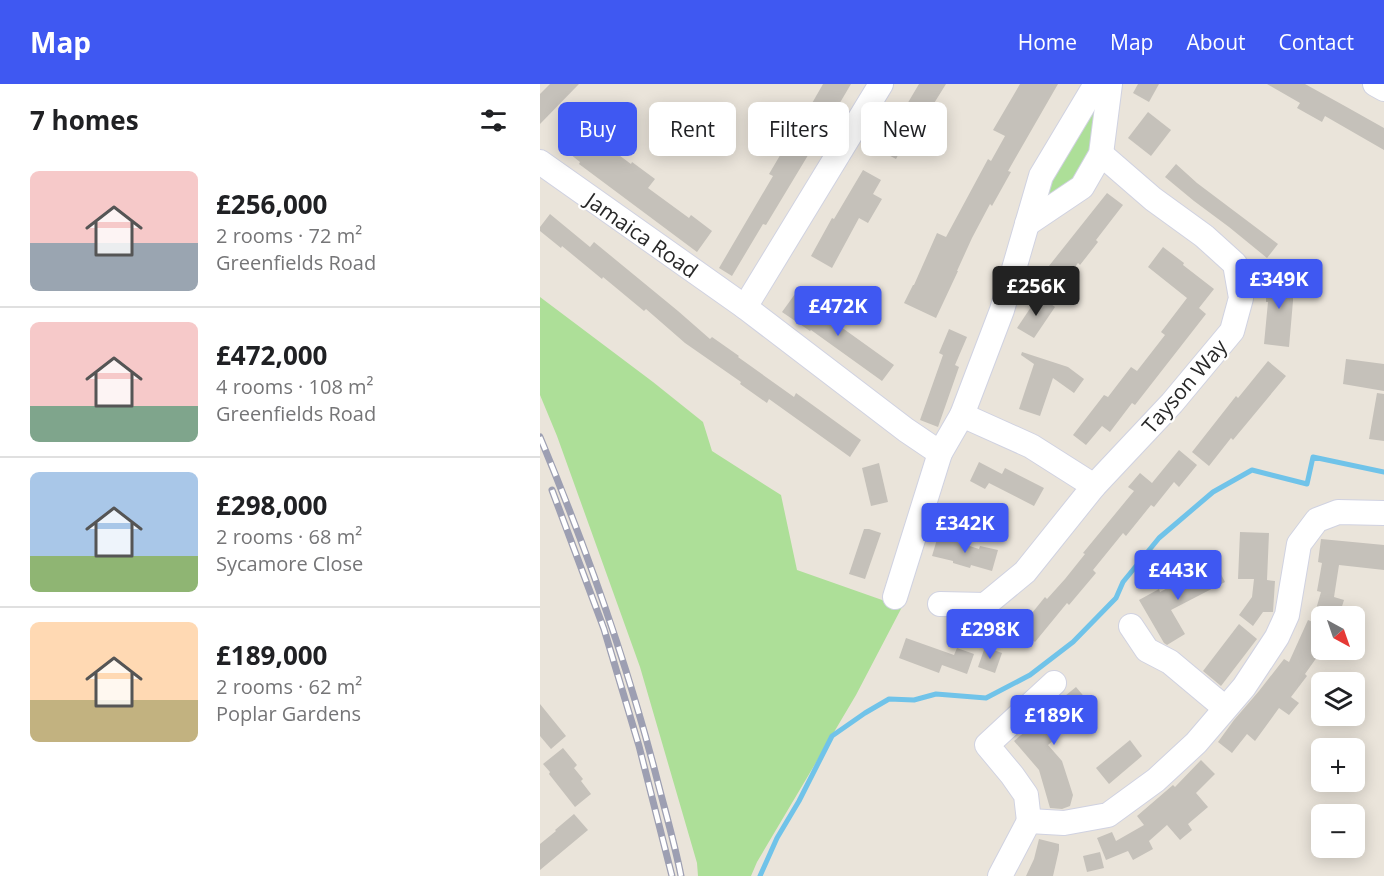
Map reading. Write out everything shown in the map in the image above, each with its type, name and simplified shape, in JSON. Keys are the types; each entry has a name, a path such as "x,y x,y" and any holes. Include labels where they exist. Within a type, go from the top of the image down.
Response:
{"street":[{"path":"745,307 881,84"},
{"path":"895,597 940,453 962,415 1002,310 1041,176 1096,84"},
{"path":"1027,224 1082,187 1101,154 1110,84"},
{"path":"1375,84 1384,89"},
{"name":"Tayson Way","path":"940,604 985,605 1025,572 1094,486 1172,403 1232,331 1241,298 1234,264 1204,236 1153,198 1101,154"},
{"name":"Jamaica Road","path":"540,162 745,307 906,430 940,453"},
{"path":"962,415 1030,446 1094,486"},
{"path":"1029,821 1064,823 1108,815 1156,780 1196,743 1244,687 1277,637 1287,615 1299,544 1317,520 1338,512 1384,513"},
{"path":"1131,626 1147,651 1170,662 1225,708"},
{"path":"1000,876 1029,821 1026,795 1012,775 979,751 1054,683"}],"green space":[{"path":"1097,96 1087,166 1056,198 1045,195 1053,176"},
{"path":"540,297 703,422 712,451 781,495 797,570 902,607 856,695 757,862 751,876 698,876 697,863 640,667 557,436 540,395"}],"building":[{"path":"550,84 579,84 561,102 558,102 558,106 540,124 540,94"},
{"path":"823,84 851,84 840,102 813,102"},
{"path":"919,84 946,84 935,102 908,102"},
{"path":"1020,84 1058,84 1008,171 1011,172 992,206 990,204 972,238 936,318 904,303 937,233 946,237 988,159 991,161 1005,136 993,130"},
{"path":"1138,84 1159,84 1149,102 1133,93"},
{"path":"1267,84 1305,84 1384,128 1384,150 1325,116 1322,122 1297,108 1300,103"},
{"path":"1148,112 1171,130 1151,156 1128,138"},
{"path":"572,156 620,156 631,164 632,162 655,179 648,188 689,218 691,215 712,231 697,252 579,164 580,162"},
{"path":"780,156 808,156 732,276 719,268 773,176 769,174"},
{"path":"1176,164 1197,183 1278,244 1267,258 1165,177"},
{"path":"863,170 881,180 873,194 882,199 868,223 859,218 832,268 811,256"},
{"path":"1107,193 1123,205 1096,240 1098,242 1054,294 1037,281"},
{"path":"550,214 590,247 594,242 710,339 712,337 794,397 796,393 861,440 850,457 769,399 767,403 740,384 741,382 685,343 646,309 644,311 603,277 602,279 540,231 540,227"},
{"path":"1163,247 1214,289 1199,308 1206,314 1135,405 1132,403 1110,432 1102,426 1086,445 1073,435 1104,395 1108,397 1131,367 1137,371 1165,335 1161,332 1187,298 1148,267"},
{"path":"1266,275 1293,275 1289,347 1264,344 1268,302 1266,302"},
{"path":"795,294 894,365 882,381 782,312"},
{"path":"1039,295 1055,307 1034,338 1017,328"},
{"path":"949,329 967,337 955,365 959,367 938,427 920,420 943,355 939,353"},
{"path":"1022,352 1068,367 1084,379 1074,393 1053,378 1040,416 1019,409 1034,364 1021,355"},
{"path":"1346,359 1384,364 1384,391 1343,384"},
{"path":"1268,361 1286,376 1209,466 1192,452 1236,396 1238,398"},
{"path":"1377,393 1384,394 1384,441 1369,439"},
{"path":"1179,450 1197,465 1179,487 1174,482 1154,507 1151,505 1126,536 1123,533 1093,570 1096,573 1069,605 1067,603 1035,642 1019,629 1045,597 1047,599 1065,579 1085,554 1083,553 1134,491 1128,487 1140,473 1152,483"},
{"path":"979,462 1002,474 1005,468 1044,488 1034,506 989,483 985,489 970,481"},
{"path":"879,463 888,502 871,506 862,468"},
{"path":"864,529 881,533 865,579 849,574"},
{"path":"1240,532 1269,533 1267,580 1275,581 1273,612 1263,612 1253,626 1239,615 1252,597 1254,579 1238,579"},
{"path":"938,536 979,549 980,546 998,550 992,571 971,565 970,568 932,556"},
{"path":"1321,539 1384,545 1384,570 1339,565 1334,597 1344,600 1342,606 1317,606 1321,592 1317,591 1322,563 1318,562"},
{"path":"1215,563 1225,582 1171,610 1185,634 1167,645 1139,600 1159,589 1160,592"},
{"path":"1308,620 1311,621 1311,660 1315,660 1305,674 1307,676 1291,697 1299,703 1289,715 1279,708 1255,741 1247,734 1232,753 1218,742 1284,659 1289,662"},
{"path":"1239,624 1257,639 1221,686 1203,671"},
{"path":"906,638 954,655 957,648 974,654 967,674 942,665 939,673 899,658"},
{"path":"985,647 1002,653 995,673 978,667"},
{"path":"1076,687 1093,707 1048,745 1062,761 1073,795 1070,806 1062,809 1050,808 1039,770 1014,741"},
{"path":"540,704 566,736 551,749 540,736"},
{"path":"1130,740 1142,756 1109,784 1096,768"},
{"path":"563,748 577,765 574,768 591,794 575,807 543,764"},
{"path":"1201,760 1215,774 1196,793 1208,807 1188,824 1192,830 1180,840 1167,825 1149,841 1153,849 1133,860 1128,851 1106,860 1097,838 1112,832 1116,841 1144,825 1137,816 1173,785 1175,787"},
{"path":"574,814 588,830 540,870 540,844"},
{"path":"1039,839 1059,844 1053,876 1026,876 1034,859"},
{"path":"1100,852 1104,868 1087,872 1083,856"}],"waterway":[{"path":"760,876 777,838 799,801 832,736 865,713 889,699 914,700 936,694 986,698 1030,675 1073,642 1116,598 1123,582 1159,538 1213,492 1252,470 1307,484 1313,457 1384,472"}],"railway":[{"path":"540,437 574,522 620,651 646,739 681,876"},
{"path":"552,490 604,629 639,746 672,876"}]}
